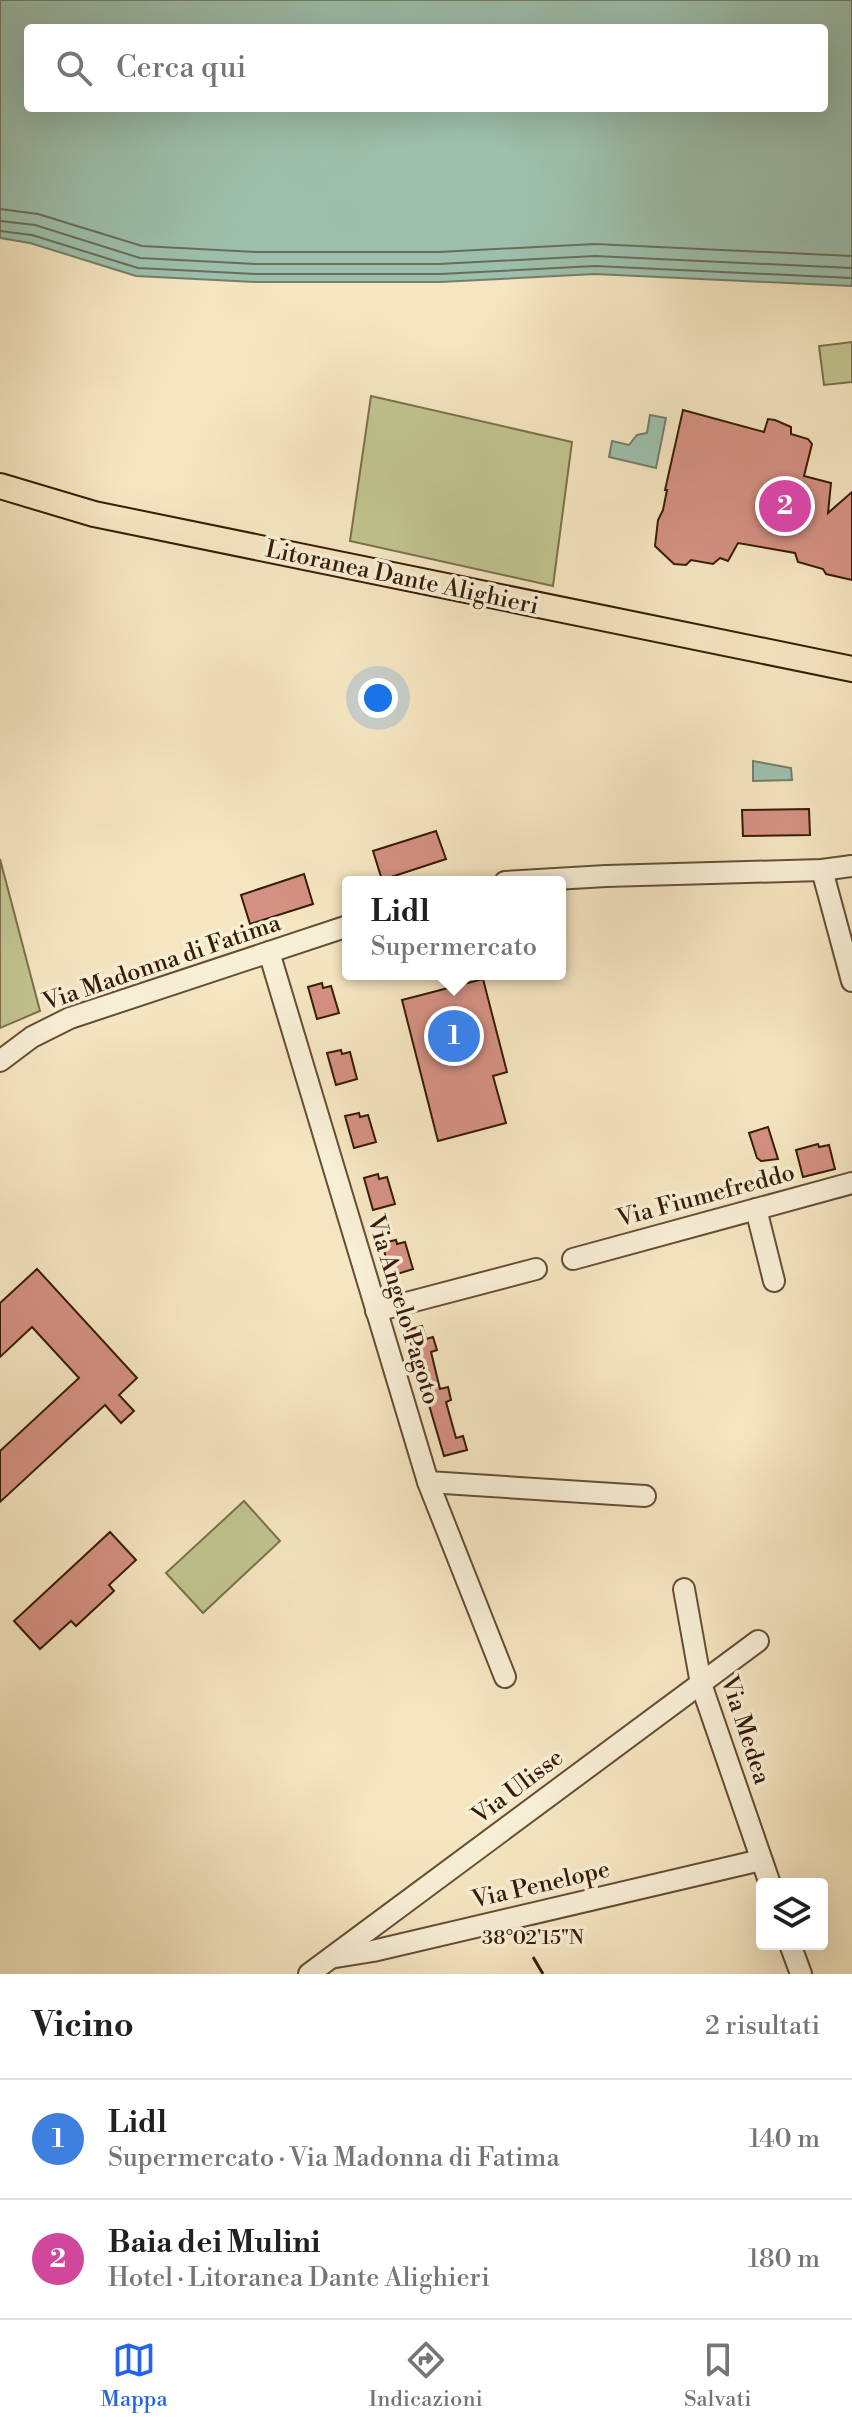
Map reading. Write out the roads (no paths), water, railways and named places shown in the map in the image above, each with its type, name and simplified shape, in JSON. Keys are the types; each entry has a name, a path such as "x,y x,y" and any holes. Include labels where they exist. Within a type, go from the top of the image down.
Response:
{"main road":[{"name":"Litoranea Dante Alighieri","path":"0,486 94,514 805,662"},
{"path":"805,662 852,669"},
{"path":"805,662 852,685"}],"street":[{"path":"566,878 822,870 852,866"},
{"path":"822,870 852,981"},
{"name":"Via Madonna di Fatima","path":"0,1061 32,1037 70,1018 342,928"},
{"name":"Via Angelo Pagoto","path":"269,952 428,1482 505,1677"},
{"name":"Via Fiumefreddo","path":"573,1259 852,1183"},
{"path":"756,1209 774,1281"},
{"path":"376,1311 536,1269"},
{"path":"428,1482 645,1496"},
{"name":"Via Medea","path":"684,1589 701,1684 768,1878"},
{"name":"Via Ulisse","path":"309,1974 758,1641"},
{"name":"Via Penelope","path":"332,1957 373,1951 761,1860"},
{"path":"792,1950 801,1974"}],"water":[{"path":"0,0 852,0 852,286 595,274 440,282 255,282 136,276 30,243 0,238"},
{"path":"650,415 666,418 656,468 609,457 612,441 629,445 637,435 647,433"},
{"path":"753,761 791,768 792,780 753,781"}],"place":[{"name":"Baia dei Mulini","path":"785,506"},
{"name":"Lidl","path":"454,1036"}]}
